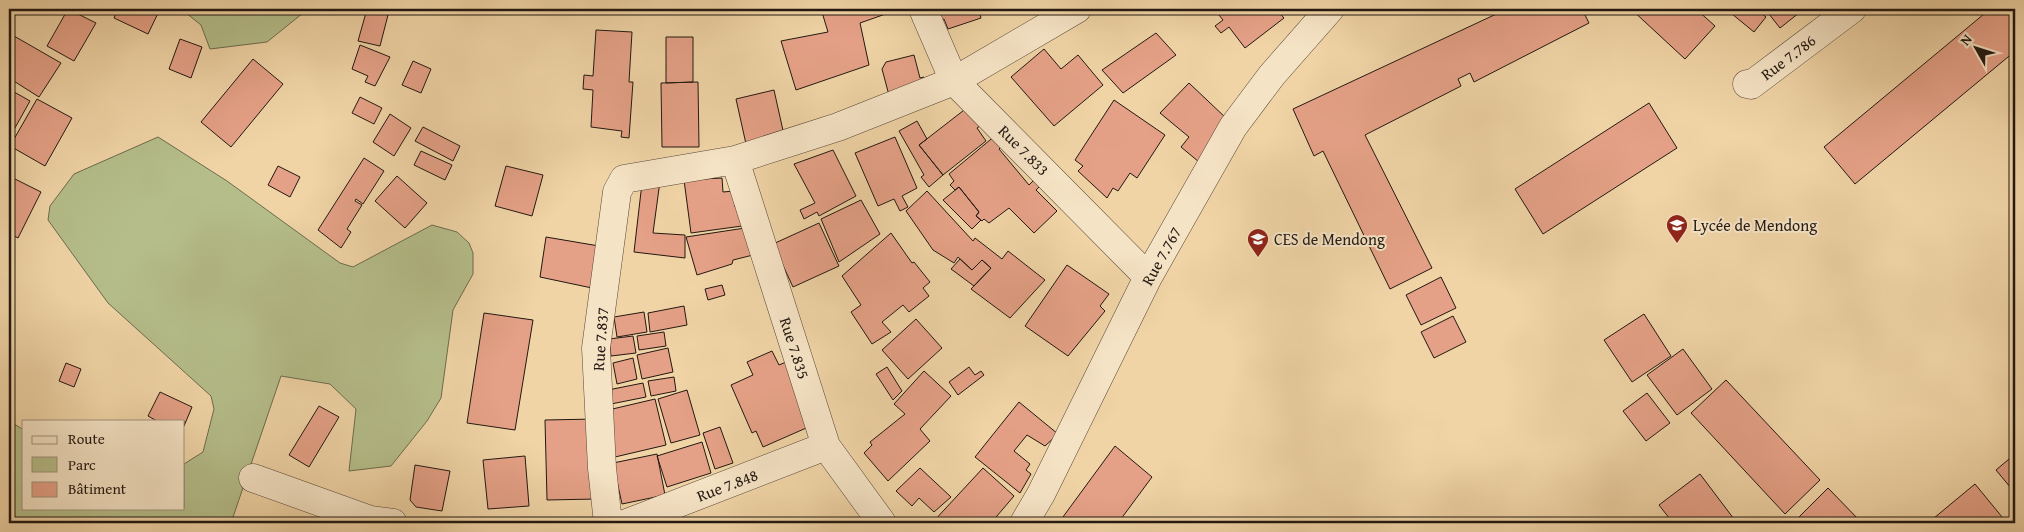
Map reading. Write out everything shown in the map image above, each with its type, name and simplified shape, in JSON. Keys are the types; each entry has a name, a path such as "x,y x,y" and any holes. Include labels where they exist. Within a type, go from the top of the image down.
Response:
{"street":[{"name":"Rue 7.833","path":"923,9 954,81 1148,277"},
{"path":"735,160 838,127 954,81 1077,9"},
{"name":"Rue 7.767","path":"1024,523 1041,494 1148,277 1233,127 1272,76 1330,9"},
{"name":"Rue 7.786","path":"1747,84 1751,85 1852,9"},
{"name":"Rue 7.837","path":"608,523 602,468 596,348 617,192 624,179 735,160"},
{"name":"Rue 7.835","path":"735,160 826,446 882,523"},
{"name":"Rue 7.848","path":"627,523 826,446"},
{"path":"253,478 370,520 393,523"}],"green space":[{"path":"181,9 308,9 267,42 210,49 201,25"},
{"path":"158,137 227,181 340,263 353,267 432,225 457,232 469,243 473,253 473,274 453,310 441,398 427,421 391,466 349,471 356,409 330,384 281,376 231,523 9,523 9,421 22,429 22,510 185,510 185,463 203,452 214,409 211,396 108,303 48,220 50,206 74,174"}],"building":[{"path":"68,9 96,23 74,61 47,46"},
{"path":"118,9 160,9 148,34 114,18"},
{"path":"367,9 388,15 380,46 358,41"},
{"path":"821,9 893,9 894,11 860,23 869,65 796,90 781,41 828,32"},
{"path":"924,9 996,9 980,14 981,18 948,29 944,19 929,24"},
{"path":"1214,9 1276,9 1284,18 1245,48 1229,27 1221,33 1215,26 1223,20"},
{"path":"1507,9 1582,9 1589,23 1474,82 1470,73 1458,79 1461,86 1365,135 1432,268 1390,289 1323,151 1314,156 1293,109"},
{"path":"1631,9 1696,9 1715,26 1685,59"},
{"path":"1726,9 1756,9 1766,17 1754,32"},
{"path":"1765,9 1804,9 1780,28"},
{"path":"1990,9 2015,9 2015,54 2014,52 1855,184 1824,147"},
{"path":"596,30 632,32 629,82 633,82 629,138 621,137 622,131 591,127 593,90 583,89 584,75 593,76"},
{"path":"1156,33 1176,55 1123,93 1102,70"},
{"path":"14,36 61,63 39,97 9,78 9,46"},
{"path":"666,37 693,37 693,82 666,83"},
{"path":"180,39 202,47 191,78 169,69"},
{"path":"360,45 390,57 375,86 365,82 368,76 352,69"},
{"path":"1044,49 1061,69 1078,55 1103,85 1054,126 1011,77"},
{"path":"914,55 920,78 924,77 927,89 890,99 882,69 886,62"},
{"path":"253,59 283,84 231,147 201,122"},
{"path":"413,61 431,69 421,93 402,85"},
{"path":"698,82 699,147 662,147 661,83"},
{"path":"1189,83 1227,119 1199,162 1181,147 1189,137 1160,113"},
{"path":"9,89 30,101 11,135 9,134"},
{"path":"774,90 784,135 746,144 736,99"},
{"path":"360,97 382,108 374,124 352,113"},
{"path":"37,99 72,118 45,166 10,146"},
{"path":"1114,100 1165,135 1137,178 1130,173 1118,191 1113,188 1107,198 1078,171 1083,166 1075,160"},
{"path":"1649,103 1677,148 1543,234 1515,189"},
{"path":"968,107 983,124 977,128 986,141 943,175 919,145"},
{"path":"390,114 411,128 394,156 373,142"},
{"path":"917,121 927,139 919,145 943,175 929,187 921,177 924,175 899,131"},
{"path":"423,127 460,146 453,161 415,141"},
{"path":"996,135 1004,144 999,149 1029,185 1035,179 1041,185 1036,190 1057,211 1034,233 1009,208 989,223 984,219 982,221 976,216 979,212 959,187 955,190 950,185 954,181 949,174"},
{"path":"895,137 917,188 902,196 908,207 900,211 894,199 878,206 855,153"},
{"path":"833,150 856,196 819,216 817,212 804,219 800,210 815,203 794,164"},
{"path":"421,151 452,165 445,180 414,165"},
{"path":"364,158 384,171 363,204 356,199 355,201 362,205 347,229 351,232 341,248 318,230"},
{"path":"278,166 300,177 290,197 268,185"},
{"path":"506,166 543,175 532,216 495,206"},
{"path":"9,176 41,192 18,238 9,233"},
{"path":"397,176 427,203 405,228 375,201"},
{"path":"722,178 723,192 734,191 735,207 741,207 742,226 691,233 684,180"},
{"path":"660,181 653,233 685,235 685,258 634,252 642,183"},
{"path":"959,187 979,212 976,216 981,220 972,229 943,200"},
{"path":"927,191 973,241 975,238 1002,259 1008,251 1045,280 1010,318 971,289 991,268 982,260 972,270 958,257 954,263 933,250 906,211"},
{"path":"861,200 880,234 839,262 821,219"},
{"path":"819,223 839,266 793,287 773,244"},
{"path":"745,228 753,255 733,260 732,264 697,275 686,237"},
{"path":"891,233 912,263 914,262 930,282 923,288 929,296 909,312 903,305 882,322 891,332 872,344 851,312 861,305 842,276"},
{"path":"546,237 599,246 592,288 540,277"},
{"path":"960,259 972,270 982,260 991,268 974,286 951,269"},
{"path":"1067,265 1109,294 1100,306 1105,311 1068,356 1025,326"},
{"path":"1441,277 1456,308 1421,325 1406,295"},
{"path":"722,285 725,295 708,300 705,289"},
{"path":"684,306 687,325 650,332 648,313"},
{"path":"644,312 647,332 617,337 614,317"},
{"path":"484,313 533,320 515,430 467,423"},
{"path":"1644,314 1671,356 1632,382 1604,340"},
{"path":"1453,316 1466,342 1434,358 1421,332"},
{"path":"916,319 942,348 908,379 882,350"},
{"path":"664,332 666,346 639,350 637,336"},
{"path":"633,336 636,353 611,356 609,339"},
{"path":"668,348 673,372 642,379 637,355"},
{"path":"1683,349 1712,389 1677,415 1647,375"},
{"path":"772,351 779,365 786,362 813,425 763,447 756,431 752,433 731,385 753,375 747,362"},
{"path":"633,358 637,379 617,384 613,363"},
{"path":"66,363 81,369 74,387 59,381"},
{"path":"887,367 902,391 893,400 876,374"},
{"path":"969,367 975,375 981,371 984,375 958,395 949,382"},
{"path":"924,371 951,396 920,429 930,441 888,481 864,453 872,445 870,442 905,414 894,404"},
{"path":"674,377 676,391 651,396 648,381"},
{"path":"1726,380 1820,480 1785,514 1691,413"},
{"path":"643,383 646,397 611,404 608,390"},
{"path":"687,390 700,435 671,443 658,399"},
{"path":"160,392 192,407 185,424 185,420 155,420 148,416"},
{"path":"1647,393 1670,423 1646,441 1623,411"},
{"path":"655,399 666,445 615,457 604,411"},
{"path":"1019,402 1058,434 1045,446 1027,435 1014,451 1030,464 1026,470 1031,474 1020,493 975,457"},
{"path":"319,406 339,417 309,467 289,455"},
{"path":"595,419 597,499 547,500 545,420"},
{"path":"720,427 733,463 715,469 703,433"},
{"path":"702,442 711,473 667,487 657,456"},
{"path":"1115,446 1152,477 1118,523 1063,523 1060,521"},
{"path":"657,454 665,495 622,504 613,463"},
{"path":"2015,454 2015,493 1996,470"},
{"path":"525,456 529,506 488,509 483,460"},
{"path":"415,465 450,471 442,511 416,507 410,500"},
{"path":"920,468 951,497 934,512 919,498 912,506 896,491"},
{"path":"983,468 1014,496 991,523 932,523"},
{"path":"1700,474 1737,523 1673,523 1659,505"},
{"path":"1975,484 2007,523 1928,523"},
{"path":"1828,488 1862,523 1794,522"}],"place":[{"name":"Lycée de Mendong","path":"1677,244"},
{"name":"CES de Mendong","path":"1258,258"}]}
